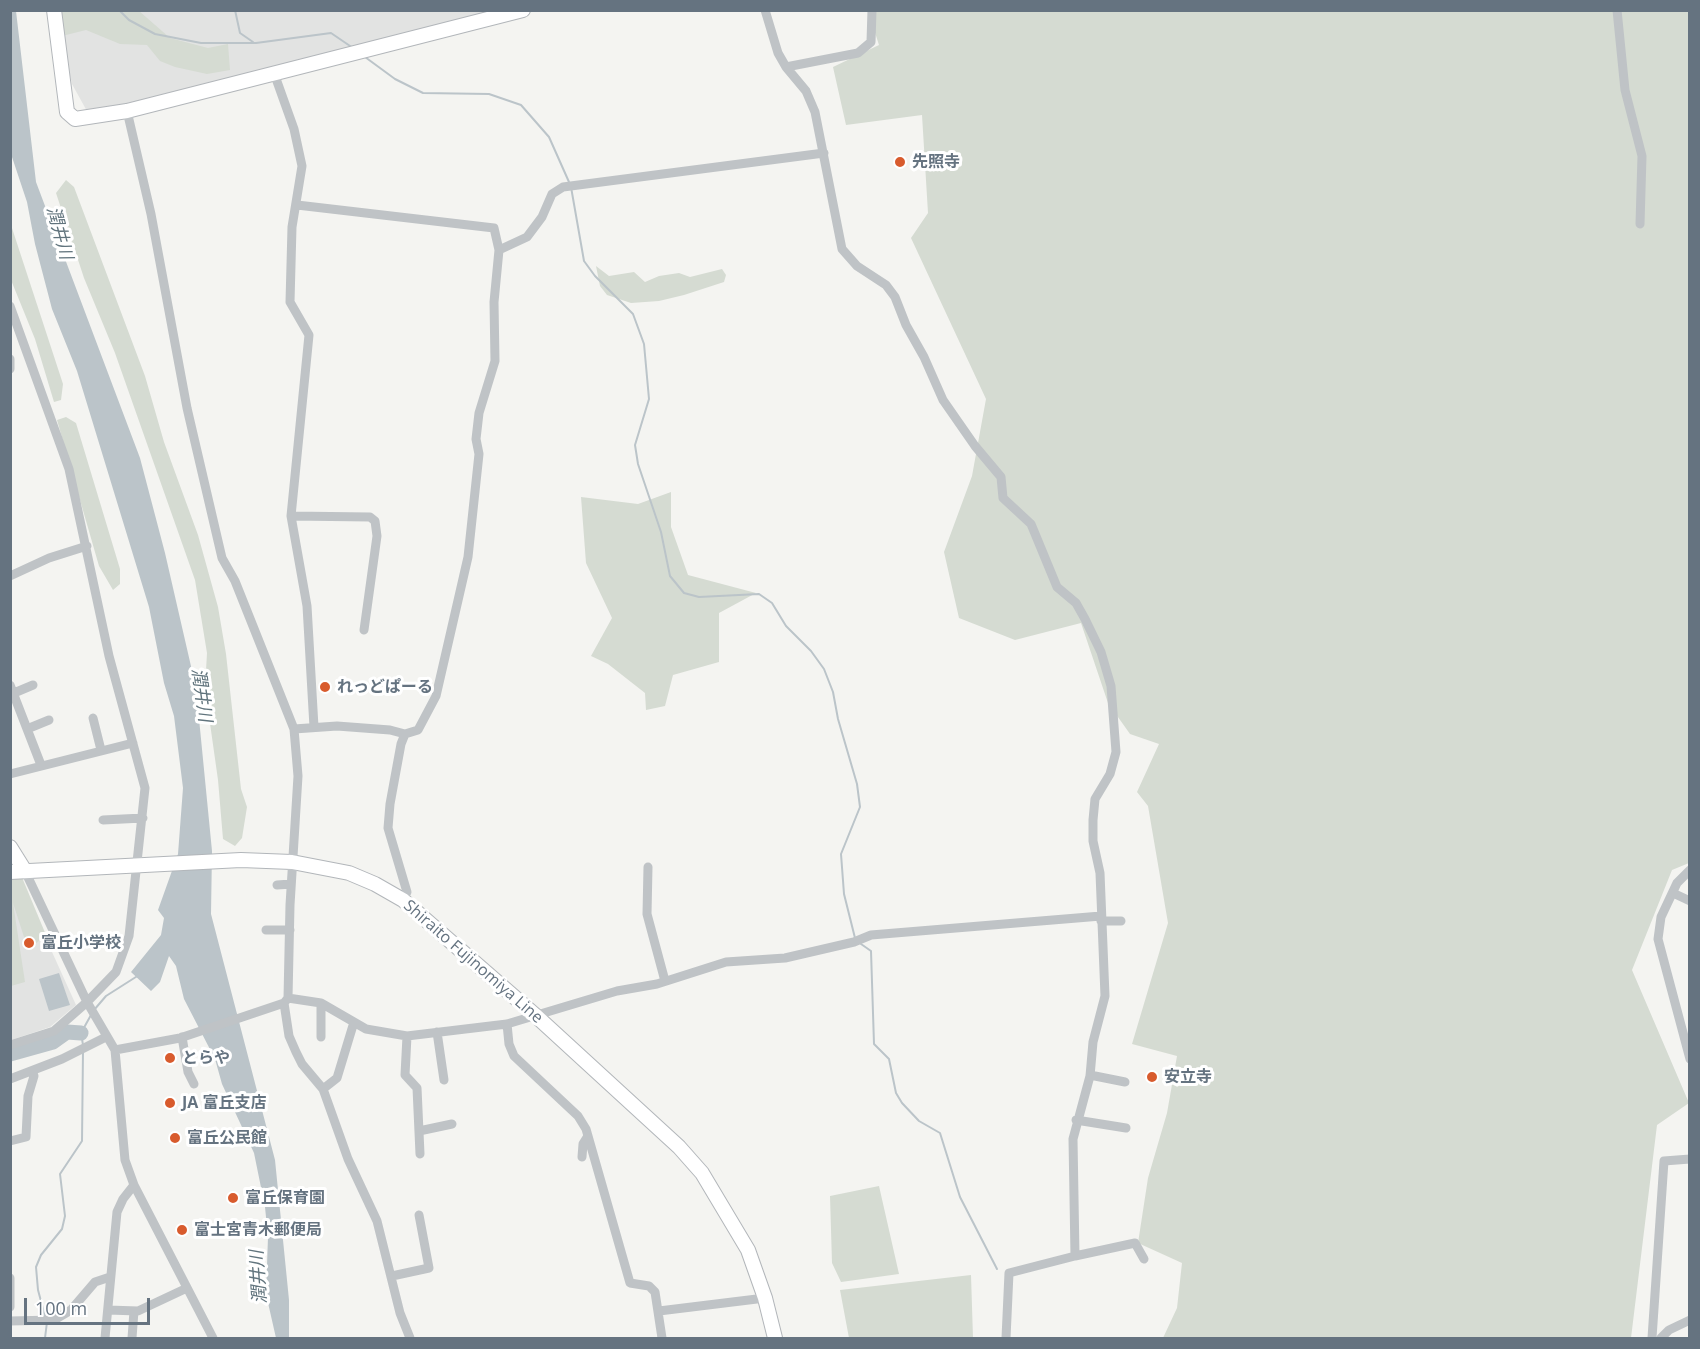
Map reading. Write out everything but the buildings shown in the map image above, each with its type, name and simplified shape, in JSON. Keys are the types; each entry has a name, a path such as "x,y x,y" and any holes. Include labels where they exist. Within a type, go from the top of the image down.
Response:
{"main road":[{"path":"54,10 67,112 70,117 84,119 127,111 523,10"},
{"path":"10,847 17,872"},
{"name":"Shiraito Fujinomiya Line","path":"17,872 241,860 292,862 349,873 403,900 535,1015 679,1146 702,1173 748,1250 765,1298 775,1338"}],"street":[{"path":"765,10 786,67 806,91 811,101 824,153 842,249 857,266 886,285 895,297 906,326 924,357 943,400 975,446 1001,477 1003,498 1031,524 1057,587 1076,603 1101,652 1111,686 1116,752 1110,774 1095,799 1093,841 1100,873 1105,996 1093,1042 1090,1074 1076,1120 1072,1181 1075,1256"},
{"path":"786,67 858,53 871,42 872,10"},
{"path":"1617,10 1625,90 1642,156 1640,224"},
{"path":"274,73 302,166 292,227 290,302 309,335 291,516 307,606 315,727"},
{"path":"127,111 151,214 187,408 222,558 235,581 294,729 298,776 291,884 294,906 290,930 286,1001 289,1036 302,1064 323,1089 348,1159 377,1221 410,1338"},
{"path":"499,250 527,237 542,217 552,195 563,187 824,153"},
{"path":"294,729 315,727 390,730 405,734 418,730 436,696 468,556 478,454 476,439 478,422 495,361 495,302 499,250 494,228 297,205"},
{"path":"10,1045 54,1031 116,972 126,949 140,865 145,788 109,656 69,469 12,313"},
{"path":"10,359 10,369"},
{"path":"291,516 370,517 375,521 377,536 364,630"},
{"path":"10,576 49,558 87,546"},
{"path":"33,685 12,689 41,765"},
{"path":"93,718 101,750"},
{"path":"27,729 49,720"},
{"path":"403,900 407,892 388,828 390,804 401,744 405,734"},
{"path":"10,774 133,742"},
{"path":"103,820 143,818"},
{"path":"648,867 647,914 665,981"},
{"path":"1689,870 1677,883 1661,917 1658,939 1689,1059"},
{"path":"17,872 115,1050 125,1160 134,1185 213,1338"},
{"path":"277,885 291,884"},
{"path":"1673,893 1689,901"},
{"path":"115,1050 182,1037 286,1001 321,1003 366,1029 407,1036 507,1024 726,962 785,957 854,942 872,935 1101,918 1121,921"},
{"path":"266,930 290,930"},
{"path":"321,1003 321,1037"},
{"path":"323,1089 337,1078 354,1022"},
{"path":"507,1024 514,1056 579,1116 588,1136 630,1283 648,1286 655,1292 662,1338"},
{"path":"437,1032 444,1080"},
{"path":"10,1078 62,1059 104,1033"},
{"path":"407,1036 405,1075 417,1088 420,1154"},
{"path":"182,1037 188,1072 194,1084"},
{"path":"10,1141 26,1137 28,1096 34,1076 32,1071"},
{"path":"1090,1074 1125,1083"},
{"path":"1076,1120 1126,1128"},
{"path":"419,1131 452,1124"},
{"path":"582,1157 583,1144 588,1136"},
{"path":"1652,1338 1664,1161 1689,1159"},
{"path":"105,1338 117,1212 123,1199 134,1185"},
{"path":"392,1276 429,1268 419,1215"},
{"path":"1006,1338 1009,1273 1135,1243 1144,1259"},
{"path":"10,1321 54,1320 71,1310 94,1282 110,1277"},
{"path":"10,1278 10,1307"},
{"path":"108,1310 134,1311 187,1288"},
{"path":"659,1311 765,1298"},
{"path":"132,1338 134,1311"},
{"path":"1660,1338 1669,1330 1689,1320"}],"shaded area":[{"path":"10,11 16,11 36,182 140,458 165,553 196,688 212,851 211,914 275,1160 289,1300 289,1338 276,1338 266,1294 268,1237 265,1207 254,1153 222,1084 215,1059 184,999 176,966 169,956 160,982 151,991 131,972 161,935 164,918 158,910 178,854 183,788 174,716 164,683 149,607 77,371 52,309 27,202 11,154"},
{"path":"56,11 495,11 88,113 72,84"},
{"path":"58,11 139,11 170,38 208,48 228,44 230,70 207,74 175,67 160,61 147,45 120,44 86,30 62,36"},
{"path":"868,11 1689,11 1689,863 1672,870 1632,970 1689,1103 1657,1125 1631,1338 1163,1338 1177,1308 1182,1263 1138,1243 1148,1178 1167,1113 1177,1056 1132,1044 1168,923 1148,806 1137,792 1159,744 1130,734 1108,703 1081,623 1015,640 959,618 944,552 972,476 986,399 911,238 928,213 922,115 846,125 833,67 879,45"},
{"path":"66,180 74,187 145,376 164,442 198,535 218,607 226,654 241,789 247,807 242,838 235,846 223,839 218,780 205,688 207,653 195,580 115,353 84,278 56,193"},
{"path":"11,225 63,384 61,400 54,402 35,339 11,280"},
{"path":"596,266 609,276 634,272 645,282 659,276 679,273 690,277 722,269 726,275 724,282 684,295 659,301 631,303 607,295 600,286"},
{"path":"66,417 76,423 120,569 120,584 113,590 99,566 57,420"},
{"path":"671,492 671,527 688,575 756,593 719,613 719,662 673,675 665,706 646,710 645,693 608,664 591,656 612,618 586,563 581,497 638,504"},
{"path":"21,875 46,935 34,945 25,940 13,903 25,982 11,986 11,877"},
{"name":"富丘小学校","path":"19,879 76,1005 50,1027 11,1040 11,880"},
{"path":"59,973 70,1005 49,1011 39,979"},
{"path":"879,1186 899,1274 841,1282 832,1263 830,1196"},
{"path":"971,1275 973,1338 849,1338 840,1290"}],"waterway":[{"path":"119,10 129,20 155,34 201,43 256,43 331,33 353,48"},
{"path":"235,10 240,33 253,42"},
{"path":"365,57 395,79 423,93 489,94 521,105 549,137 569,182"},
{"path":"571,187 584,261 595,276 633,314 644,344 649,399 635,445 638,464 661,532 670,576 684,593 699,597 759,594 772,603 786,626 811,651 824,669 833,692 838,719 857,784 860,807 841,854 844,894 855,938"},
{"path":"861,944 871,951 874,1044 889,1059 896,1093 902,1103 919,1121 940,1133 960,1197 997,1269"},
{"path":"94,1010 106,996 139,975"},
{"path":"83,1045 81,1033 91,1015"},
{"path":"10,1054 53,1042 67,1032 81,1033"},
{"path":"45,1316 38,1290 36,1267 41,1255 62,1229 65,1216 60,1174 82,1141 83,1051"},
{"path":"45,1338 47,1322"}],"place":[{"name":"先照寺","path":"900,162"},
{"name":"れっどぱーる","path":"325,687"},
{"name":"富丘小学校","path":"29,943"},
{"name":"とらや","path":"170,1058"},
{"name":"安立寺","path":"1152,1077"},
{"name":"JA 富丘支店","path":"170,1103"},
{"name":"富丘公民館","path":"175,1138"},
{"name":"富丘保育園","path":"233,1198"},
{"name":"富士宮青木郵便局","path":"182,1230"}],"water label":[{"name":"潤井川","path":"59,233"},
{"name":"潤井川","path":"201,695"},
{"name":"潤井川","path":"259,1277"}]}
